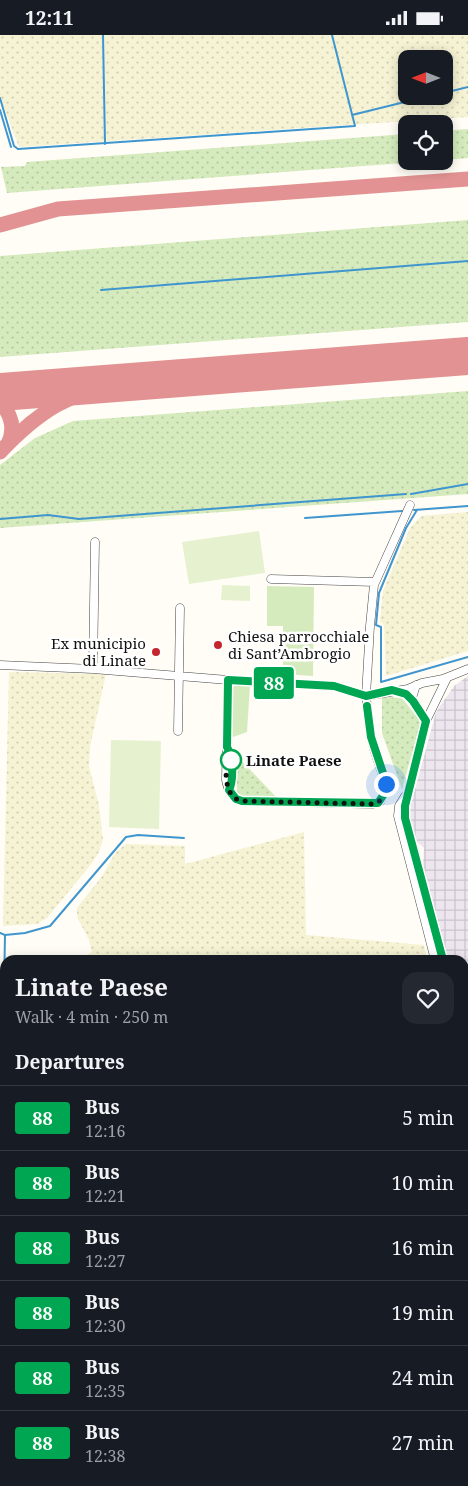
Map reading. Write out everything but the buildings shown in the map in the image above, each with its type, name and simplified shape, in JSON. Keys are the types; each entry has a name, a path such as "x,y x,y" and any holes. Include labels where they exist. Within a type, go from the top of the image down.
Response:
{"street":[{"path":"228,680 226,780 230,794 236,799 242,801 373,804 380,802 387,790 371,737 366,696 375,581 410,505"},
{"path":"93,669 94,542"},
{"path":"270,579 375,581"},
{"path":"178,731 180,608"},
{"path":"2,665 93,669 334,686 366,696 447,678 468,669"},
{"path":"442,955 405,818 408,790 425,732 426,721 439,696 440,687 447,678"},
{"path":"420,684 435,686 439,696"},
{"path":"415,703 413,692 420,684"},
{"path":"392,690 406,694 415,703 426,721"},
{"path":"415,703 424,708 434,706"},
{"path":"408,790 399,806 398,816 434,955"}],"shaded area":[{"path":"0,35 468,35 468,117 453,118 453,115 398,115 398,122 19,147 0,97"},
{"path":"468,512 468,651 386,676 384,626 380,621 383,591 410,528 421,516"},
{"path":"9,672 106,674 90,747 89,766 99,805 103,840 99,852 92,863 47,918 37,924 3,926"},
{"path":"468,676 468,955 447,955 423,867 424,848 417,842 409,812 436,712 454,686"},
{"path":"304,832 306,935 424,945 426,955 87,955 92,952 89,940 77,917 77,908 102,876 116,852 126,844 185,846 185,864"}],"green space":[{"path":"468,129 468,158 453,159 453,130"},
{"path":"398,135 398,163 7,193 1,167 25,166 27,162"},
{"path":"468,220 468,322 0,357 0,256"},
{"path":"468,391 468,494 0,528 0,465 35,438 73,421"},
{"path":"259,531 265,573 189,584 182,542"},
{"path":"222,585 250,586 250,601 221,600"},
{"path":"267,586 314,587 313,676 283,674 283,626 267,626"},
{"path":"236,685 250,685 247,732 233,737 229,733 230,688"},
{"path":"382,698 402,698 419,719 420,725 402,789 382,733"},
{"path":"111,740 161,741 159,829 109,827"},
{"path":"236,755 278,799 245,797 237,793"}],"waterway":[{"path":"103,35 105,144"},
{"path":"0,98 14,146 18,149 355,126 332,35"},
{"path":"453,91 468,87"},
{"path":"352,115 398,104"},
{"path":"0,110 11,147"},
{"path":"101,290 468,261"},
{"path":"411,494 468,484"},
{"path":"0,519 48,515 79,519 406,494"},
{"path":"414,510 468,506"},
{"path":"417,510 406,528 379,593 376,625 381,627 381,682 468,657"},
{"path":"305,518 402,511"},
{"path":"5,935 25,933 50,926 126,837 138,835 184,838"},
{"path":"0,933 5,935 5,955"}],"taxiway":[{"path":"0,225 58,209 468,179"},
{"path":"0,452 28,425 56,405 88,391 125,382"},
{"path":"0,402 7,411 11,421 12,432 8,444"}],"runway":[{"path":"0,392 468,356"}],"bus line":[{"name":"88","path":"367,706 374,749 388,788 380,802 373,804 242,801 230,794 231,759 227,747 228,680 334,686 366,696 392,690 409,696 421,710 426,721 425,732 408,790 404,813 442,955"}],"place":[{"name":"Chiesa parrocchiale di Sant’Ambrogio","path":"218,645"},
{"name":"Ex municipio di Linate","path":"156,652"},
{"name":"Linate Paese","path":"231,760"}],"route":[{"path":"231,760 226,763 226,780 230,794 242,801 373,804 380,802 388,788 386,784"}]}
